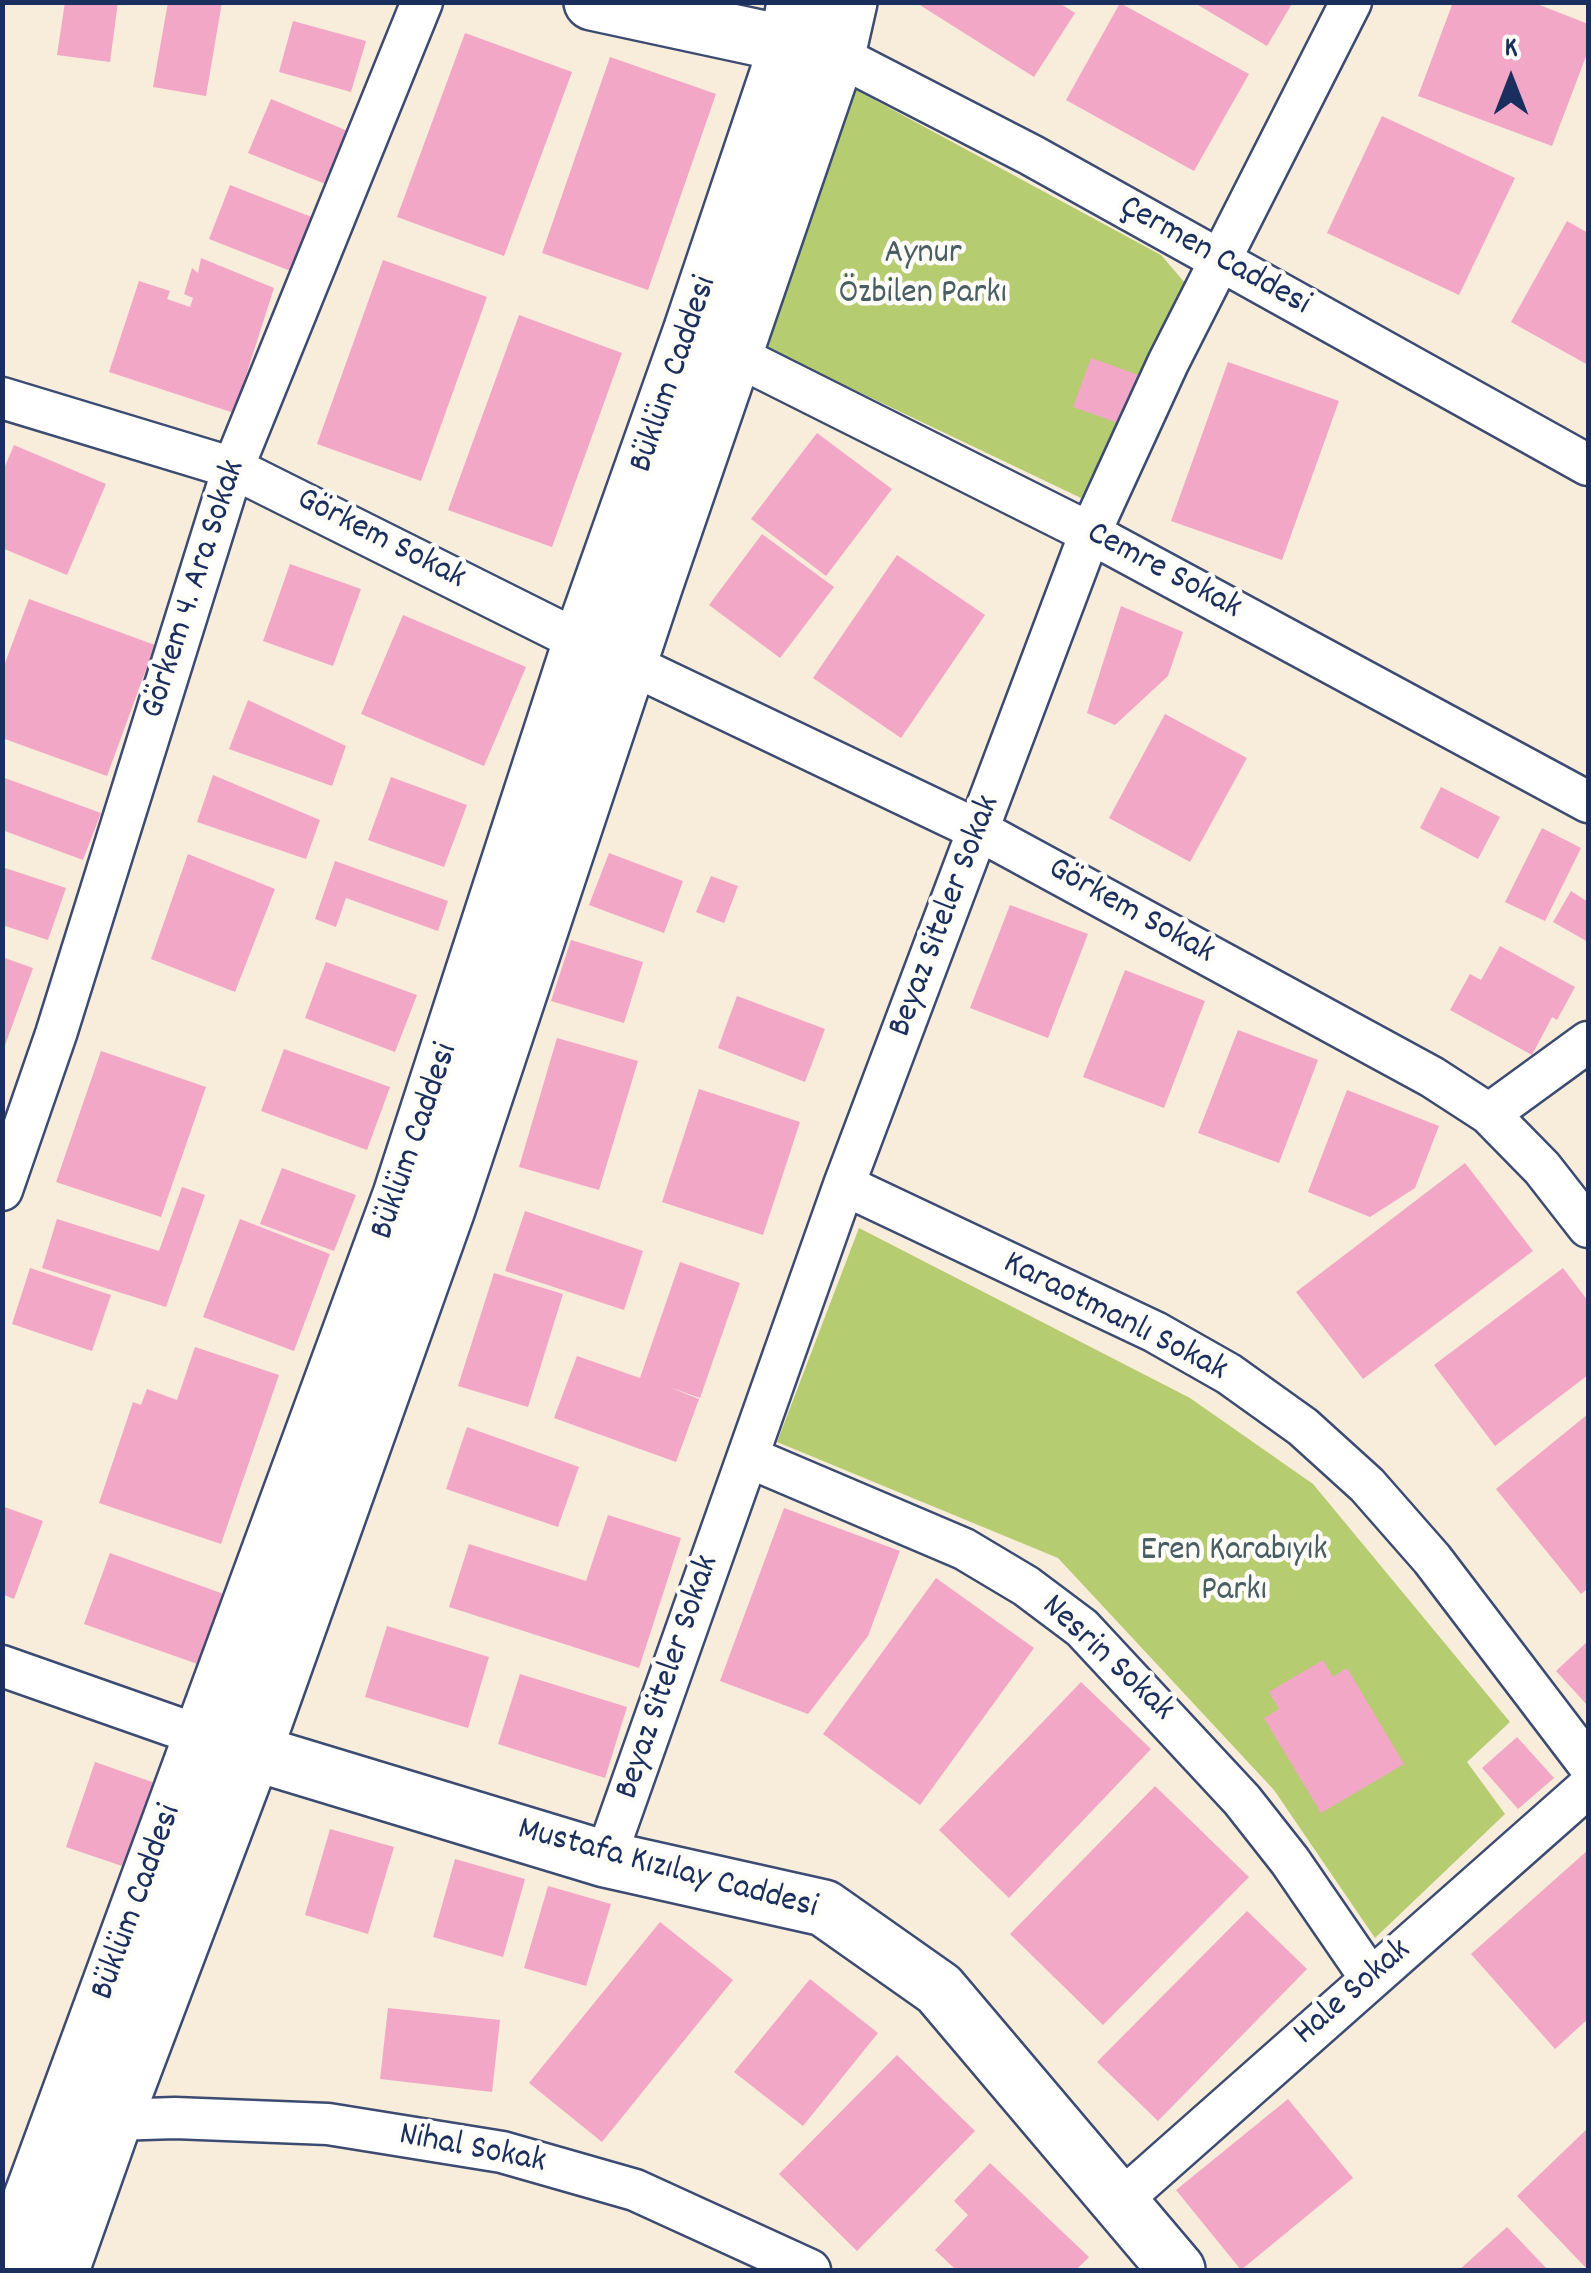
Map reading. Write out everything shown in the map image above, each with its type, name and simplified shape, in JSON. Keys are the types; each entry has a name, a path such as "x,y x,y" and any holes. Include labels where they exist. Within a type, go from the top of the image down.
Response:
{"main road":[{"name":"Çermen Caddesi","path":"592,2 807,34"},
{"name":"Büklüm Caddesi","path":"61,2270 254,1753 447,1209 692,332 807,34 849,2"},
{"name":"Büklüm Caddesi","path":"5,2270 604,653 733,354 807,34"},
{"name":"Mustafa Kızılay Caddesi","path":"200,1736 606,1858 824,1908 939,1988 1177,2270"}],"street":[{"name":"Görkem 4. Ara Sokak","path":"2,1190 56,1034 233,468 422,2"},
{"name":"Beyaz Siteler Sokak","path":"606,1858 844,1185 1090,533 1168,363 1351,2"},
{"name":"Çermen Caddesi","path":"807,34 1588,466"},
{"name":"Cemre Sokak","path":"733,354 1090,533 1588,802"},
{"name":"Görkem Sokak","path":"2,398 233,468 604,653 980,831 1432,1077 1489,1114 1542,1168 1588,1226"},
{"path":"1489,1114 1588,1042"},
{"name":"Karaotmanlı Sokak","path":"844,1185 1155,1332 1230,1374 1303,1427 1367,1485 1432,1559 1588,1764"},
{"name":"Nesrin Sokak","path":"748,1456 964,1549 1026,1586 1082,1628 1242,1800 1371,1979"},
{"path":"2,1666 200,1736"},
{"name":"Hale Sokak","path":"1119,2202 1588,1787"},
{"name":"Nihal Sokak","path":"114,2120 175,2118 328,2124 502,2152 635,2190 810,2270"}],"green space":[{"name":"Aynur Özbilen Parkı","path":"847,85 1161,255 1185,283 1081,498 752,341"},
{"name":"Eren Karabıyık Parkı","path":"859,1228 1190,1398 1313,1484 1510,1722 1467,1762 1505,1814 1375,1938 1274,1790 1058,1558 777,1442"}],"building":[{"path":"65,2 118,2 110,62 57,55"},
{"path":"168,2 222,2 206,96 153,87"},
{"path":"915,2 1058,2 1075,13 1034,77"},
{"path":"1193,2 1293,2 1267,46"},
{"path":"1453,2 1532,2 1588,24 1588,51 1552,146 1418,96"},
{"path":"1120,3 1249,74 1194,171 1066,100"},
{"path":"293,21 366,41 351,92 279,72"},
{"path":"465,33 572,72 504,256 397,217"},
{"path":"610,57 716,94 648,290 542,253"},
{"path":"271,99 355,134 333,187 248,153"},
{"path":"1382,116 1515,178 1459,295 1327,233"},
{"path":"230,185 314,218 293,272 209,239"},
{"path":"1567,221 1588,233 1588,365 1511,322"},
{"path":"201,258 274,288 234,413 109,372 139,281 170,291 167,299 190,307 193,298 184,294 192,268 198,273"},
{"path":"383,260 487,297 421,481 317,444"},
{"path":"519,315 622,353 552,547 448,510"},
{"path":"1091,358 1141,376 1124,425 1073,407"},
{"path":"1228,362 1339,401 1282,560 1171,521"},
{"path":"817,433 892,489 826,576 751,519"},
{"path":"14,445 106,484 67,575 2,548 2,473"},
{"path":"762,534 834,587 780,658 709,605"},
{"path":"897,555 985,615 901,738 813,678"},
{"path":"290,564 361,589 333,666 263,641"},
{"path":"29,599 155,645 107,776 2,738 2,671"},
{"path":"1121,606 1183,632 1168,676 1115,725 1087,713"},
{"path":"403,615 526,667 484,766 361,714"},
{"path":"248,700 346,746 332,786 229,749"},
{"path":"1165,714 1247,758 1190,862 1109,818"},
{"path":"213,775 320,820 306,859 197,822"},
{"path":"2,777 101,813 83,860 2,830"},
{"path":"391,777 467,805 444,867 368,840"},
{"path":"1441,787 1500,817 1478,859 1420,828"},
{"path":"1542,828 1581,848 1545,921 1505,902"},
{"path":"609,853 683,881 664,933 589,905"},
{"path":"188,854 275,889 235,992 151,959"},
{"path":"335,861 448,901 438,931 346,898 336,927 315,919"},
{"path":"2,867 66,888 48,940 2,925"},
{"path":"711,876 738,886 724,923 696,912"},
{"path":"1571,891 1588,902 1588,942 1553,922"},
{"path":"1010,905 1088,934 1048,1038 970,1008"},
{"path":"571,940 643,962 624,1023 551,1001"},
{"path":"1500,946 1575,987 1557,1020 1552,1017 1532,1055 1450,1010 1470,974 1481,980"},
{"path":"2,957 33,968 3,1051 2,1051"},
{"path":"326,962 417,995 395,1052 305,1018"},
{"path":"1125,970 1205,1001 1164,1108 1083,1077"},
{"path":"737,996 825,1029 805,1082 718,1048"},
{"path":"1238,1030 1318,1060 1279,1163 1198,1133"},
{"path":"557,1038 638,1061 599,1190 519,1167"},
{"path":"284,1049 390,1087 367,1150 261,1111"},
{"path":"101,1051 206,1087 161,1217 56,1182"},
{"path":"699,1089 800,1122 763,1235 662,1202"},
{"path":"1347,1090 1439,1126 1415,1188 1370,1217 1308,1192"},
{"path":"1465,1163 1533,1251 1363,1379 1296,1292"},
{"path":"282,1168 356,1195 334,1251 260,1224"},
{"path":"182,1187 205,1195 166,1307 42,1268 57,1219 159,1251"},
{"path":"525,1211 643,1251 624,1310 505,1271"},
{"path":"240,1219 330,1254 294,1351 203,1317"},
{"path":"680,1262 740,1283 700,1398 669,1387 699,1399 676,1462 554,1418 577,1356 640,1378"},
{"path":"30,1268 111,1295 92,1351 12,1324"},
{"path":"1563,1268 1588,1301 1588,1375 1495,1446 1434,1365"},
{"path":"494,1273 563,1294 528,1407 458,1386"},
{"path":"195,1347 279,1375 221,1544 99,1503 133,1402 141,1405 147,1389 177,1400"},
{"path":"1588,1414 1588,1588 1581,1594 1496,1489"},
{"path":"467,1427 579,1467 558,1527 446,1489"},
{"path":"2,1506 43,1521 14,1599 2,1594"},
{"path":"784,1508 900,1551 868,1636 808,1714 720,1681"},
{"path":"608,1515 681,1538 639,1668 449,1607 469,1544 586,1581"},
{"path":"110,1553 232,1597 206,1667 84,1624"},
{"path":"936,1578 1034,1648 920,1805 823,1734"},
{"path":"387,1626 489,1657 468,1728 365,1697"},
{"path":"1588,1641 1588,1706 1556,1671"},
{"path":"1323,1660 1333,1677 1347,1668 1404,1764 1321,1813 1264,1718 1279,1709 1269,1692"},
{"path":"520,1674 627,1707 605,1778 498,1744"},
{"path":"1081,1682 1151,1749 1009,1898 939,1830"},
{"path":"1517,1737 1554,1778 1518,1809 1482,1768"},
{"path":"95,1762 155,1783 125,1867 66,1847"},
{"path":"1155,1786 1249,1877 1103,2025 1010,1934"},
{"path":"330,1829 394,1847 368,1934 305,1915"},
{"path":"1588,1850 1588,2019 1555,2049 1471,1954"},
{"path":"455,1859 525,1879 503,1957 433,1937"},
{"path":"548,1886 611,1904 586,1986 524,1968"},
{"path":"1247,1911 1307,1969 1158,2121 1097,2062"},
{"path":"660,1922 733,1980 602,2142 529,2083"},
{"path":"810,1979 878,2033 803,2126 734,2072"},
{"path":"388,2008 500,2020 492,2092 380,2079"},
{"path":"897,2055 975,2131 857,2251 779,2174"},
{"path":"1288,2099 1353,2178 1241,2270 1176,2190"},
{"path":"1588,2128 1588,2270 1517,2196"},
{"path":"990,2163 1089,2257 1076,2270 956,2270 935,2250 968,2215 954,2201"},
{"path":"1507,2227 1548,2270 1459,2270"}]}
